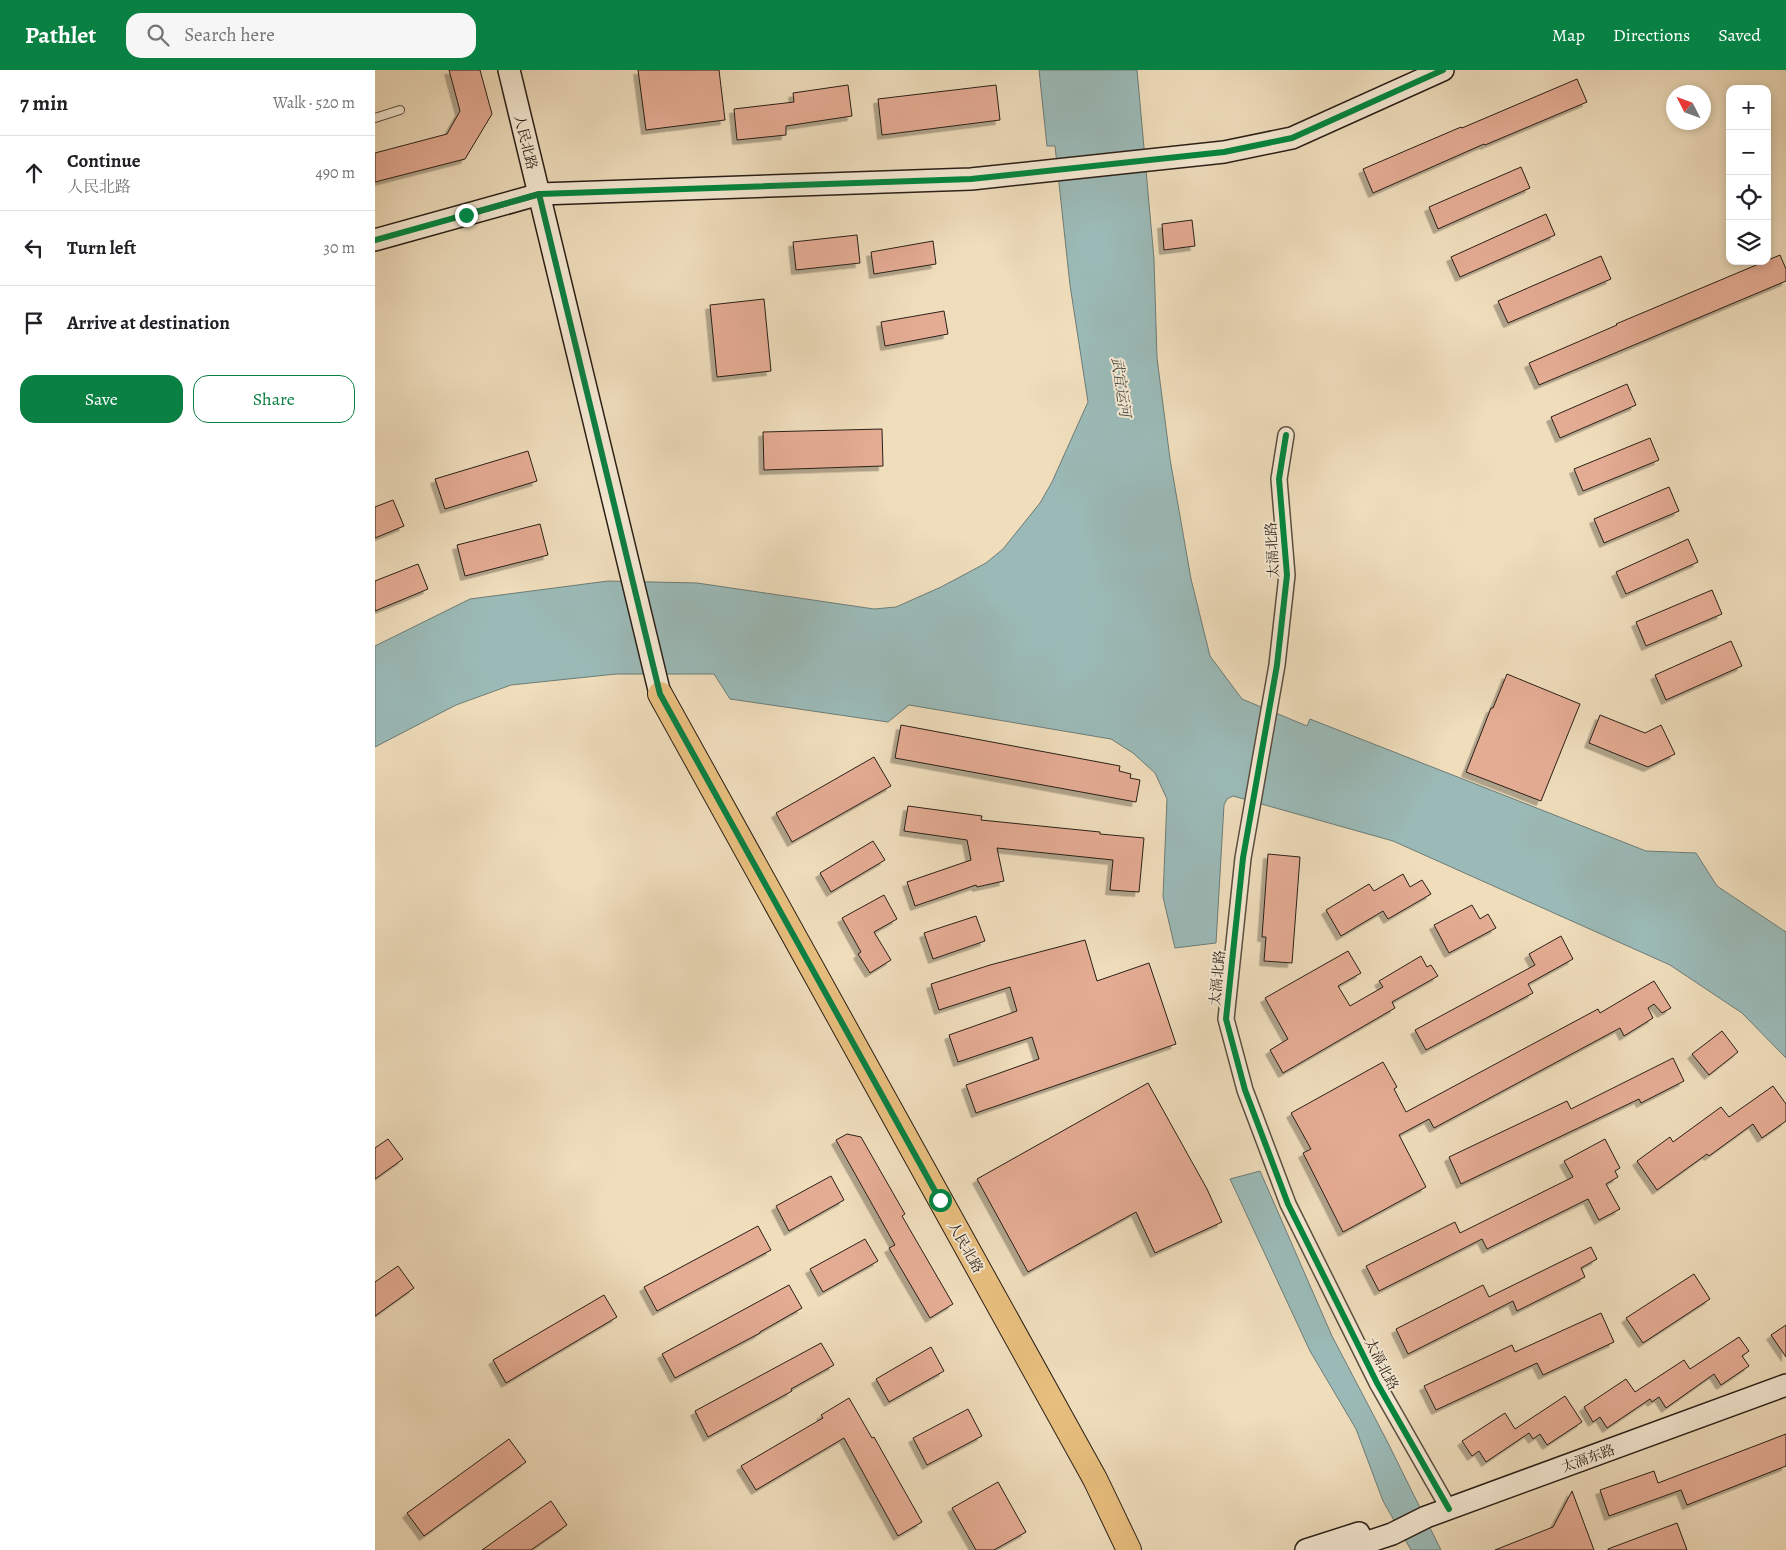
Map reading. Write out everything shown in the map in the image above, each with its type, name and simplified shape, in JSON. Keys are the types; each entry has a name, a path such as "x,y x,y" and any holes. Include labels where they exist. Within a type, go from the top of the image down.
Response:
{"main road":[{"name":"人民北路","path":"509,70 660,694 1095,1479 1129,1550"},
{"path":"375,240 539,194 971,180 1224,152 1292,138 1443,70"},
{"name":"太滆东路","path":"1343,1550 1391,1534 1441,1512 1786,1385"},
{"path":"1306,1550 1384,1525 1391,1534"}],"street":[{"name":"太滆北路","path":"1286,435 1279,479 1287,575 1272,692 1243,858 1226,1019 1245,1090 1293,1213 1441,1512"}],"lane":[{"path":"375,118 400,110"}],"water":[{"name":"武宜运河","path":"1039,70 1137,70 1154,259 1157,358 1170,459 1191,579 1210,656 1242,699 1307,726 1310,719 1646,851 1696,853 1717,886 1786,932 1786,1058 1742,1013 1670,965 1393,841 1233,796 1227,799 1224,805 1216,943 1175,948 1163,897 1167,799 1155,773 1133,753 1111,739 909,705 888,722 730,699 714,674 616,674 511,685 456,705 375,747 375,646 470,599 608,581 697,583 874,609 896,607 941,587 986,563 1003,549 1040,503 1052,482 1088,402 1070,285 1055,146 1047,146"},
{"path":"1260,1171 1332,1336 1441,1550 1411,1550 1383,1501 1356,1429 1310,1351 1230,1179"}],"building":[{"path":"449,70 480,70 492,114 465,159 375,182 375,153 447,134 460,111"},
{"path":"638,70 719,70 725,120 646,130"},
{"path":"1577,79 1587,102 1484,144 1373,193 1363,169"},
{"path":"848,85 852,116 786,126 786,135 737,140 734,109 794,102 793,93"},
{"path":"996,85 1000,120 882,135 878,99"},
{"path":"1521,167 1530,188 1438,229 1429,207"},
{"path":"1546,214 1555,235 1460,277 1451,257"},
{"path":"1192,220 1195,246 1164,250 1162,224"},
{"path":"857,235 860,263 796,270 793,242"},
{"path":"933,241 936,264 874,274 871,252"},
{"path":"1780,255 1786,269 1786,281 1539,385 1529,363 1756,265 1771,265 1771,259"},
{"path":"1601,256 1611,279 1508,323 1498,301"},
{"path":"764,299 771,371 717,377 710,305"},
{"path":"944,311 948,334 885,346 881,322"},
{"path":"1627,384 1636,405 1560,438 1551,417"},
{"path":"882,429 883,466 764,470 763,432"},
{"path":"1650,438 1659,460 1583,491 1574,469"},
{"path":"528,451 537,481 445,509 435,479"},
{"path":"1669,487 1679,511 1604,543 1594,519"},
{"path":"393,500 404,526 375,538 375,507"},
{"path":"540,524 548,555 465,576 457,545"},
{"path":"1688,539 1698,562 1626,594 1616,572"},
{"path":"418,564 428,589 375,611 375,581"},
{"path":"1712,590 1722,614 1646,646 1636,622"},
{"path":"1731,641 1742,666 1666,700 1655,675"},
{"path":"1507,674 1580,704 1541,801 1466,772 1491,708 1493,708"},
{"path":"1600,715 1645,733 1661,725 1675,754 1648,767 1589,743"},
{"path":"901,725 1120,766 1119,771 1131,774 1130,778 1140,780 1136,802 895,758"},
{"path":"874,757 891,786 792,842 776,813"},
{"path":"908,806 982,816 981,820 1144,838 1139,892 1110,890 1113,860 997,848 1004,881 977,887 976,885 915,906 907,882 971,860 967,840 904,831"},
{"path":"873,841 885,860 831,892 820,873"},
{"path":"1268,854 1300,857 1292,963 1264,961 1266,937 1262,937"},
{"path":"1403,874 1410,887 1422,880 1431,894 1388,919 1383,911 1341,936 1326,910 1369,884 1374,891"},
{"path":"884,895 897,919 874,932 891,960 870,973 858,954 861,952 842,918"},
{"path":"1472,905 1480,919 1488,914 1496,928 1449,953 1434,925"},
{"path":"976,916 985,941 933,959 924,933"},
{"path":"1561,936 1573,959 1528,984 1533,993 1426,1050 1415,1030 1535,965 1529,954"},
{"path":"1085,940 1097,981 1149,963 1176,1044 976,1113 966,1085 1039,1059 1032,1037 958,1062 949,1035 1017,1011 1010,987 939,1010 931,984 990,965"},
{"path":"1348,951 1361,973 1338,986 1350,1006 1383,987 1379,981 1421,956 1427,967 1431,965 1438,976 1392,1002 1395,1008 1283,1073 1270,1050 1288,1039 1265,998"},
{"path":"1654,981 1671,1008 1662,1013 1654,1004 1648,1008 1653,1018 1624,1036 1620,1028 1434,1128 1429,1119 1399,1135 1426,1187 1343,1232 1303,1153 1311,1149 1291,1113 1383,1062 1397,1087 1394,1089 1406,1112 1598,1009 1600,1013"},
{"path":"1722,1031 1738,1052 1709,1075 1692,1054"},
{"path":"1673,1058 1684,1081 1641,1103 1639,1099 1461,1184 1449,1157 1567,1101 1571,1109"},
{"path":"1148,1083 1207,1189 1222,1222 1155,1253 1136,1212 1028,1272 977,1179"},
{"path":"1773,1086 1786,1104 1786,1121 1762,1138 1753,1124 1657,1190 1637,1161 1670,1137 1673,1142 1721,1107 1729,1117"},
{"path":"847,1134 861,1137 905,1214 902,1216 953,1304 930,1318 889,1248 895,1245 836,1140"},
{"path":"388,1139 403,1159 375,1179 375,1148"},
{"path":"1605,1139 1620,1168 1615,1171 1618,1177 1606,1184 1620,1209 1599,1220 1588,1199 1487,1249 1482,1239 1379,1291 1366,1266 1455,1222 1460,1233 1573,1177 1564,1161"},
{"path":"831,1176 844,1200 789,1231 776,1206"},
{"path":"758,1226 771,1250 657,1311 644,1287"},
{"path":"865,1239 878,1261 823,1292 810,1269"},
{"path":"1591,1247 1597,1259 1581,1268 1585,1277 1517,1311 1513,1301 1408,1354 1396,1329 1483,1285 1489,1297"},
{"path":"398,1266 414,1288 375,1316 375,1282"},
{"path":"1694,1274 1710,1299 1643,1343 1626,1318"},
{"path":"789,1285 802,1308 760,1333 675,1378 662,1354"},
{"path":"604,1295 617,1317 506,1383 493,1360"},
{"path":"1601,1313 1614,1342 1543,1375 1537,1363 1436,1410 1424,1386 1512,1345 1515,1352"},
{"path":"1786,1325 1786,1357 1771,1335"},
{"path":"1739,1337 1749,1351 1742,1356 1749,1366 1721,1385 1714,1374 1666,1408 1659,1397 1652,1402 1650,1399 1607,1428 1600,1417 1593,1422 1584,1407 1626,1379 1635,1392 1684,1360 1690,1369"},
{"path":"821,1343 834,1365 791,1389 792,1391 708,1437 695,1411"},
{"path":"931,1347 944,1371 889,1402 876,1379"},
{"path":"1565,1396 1582,1422 1547,1445 1540,1434 1533,1439 1529,1433 1486,1462 1479,1451 1472,1456 1462,1441 1505,1413 1515,1429"},
{"path":"849,1398 872,1438 874,1437 922,1522 898,1536 844,1438 756,1490 741,1466 823,1418 821,1415"},
{"path":"968,1409 982,1436 927,1465 913,1438"},
{"path":"1786,1434 1786,1466 1687,1505 1681,1490 1609,1516 1600,1490 1654,1471 1658,1483"},
{"path":"509,1439 526,1462 424,1536 407,1513"},
{"path":"998,1482 1026,1532 994,1550 976,1550 952,1508"},
{"path":"1572,1491 1594,1550 1495,1550 1553,1527"},
{"path":"551,1501 567,1525 531,1550 482,1550"},
{"path":"1677,1523 1687,1550 1608,1550 1608,1549"}],"cycle path":[{"path":"375,240 540,194 971,179 1224,152 1292,138 1443,70"},
{"path":"1286,435 1279,479 1287,575 1277,665 1243,858 1226,1019 1245,1090 1288,1204 1377,1383 1449,1509"}],"route":[{"path":"466,215 539,194 660,694 940,1200"}]}
